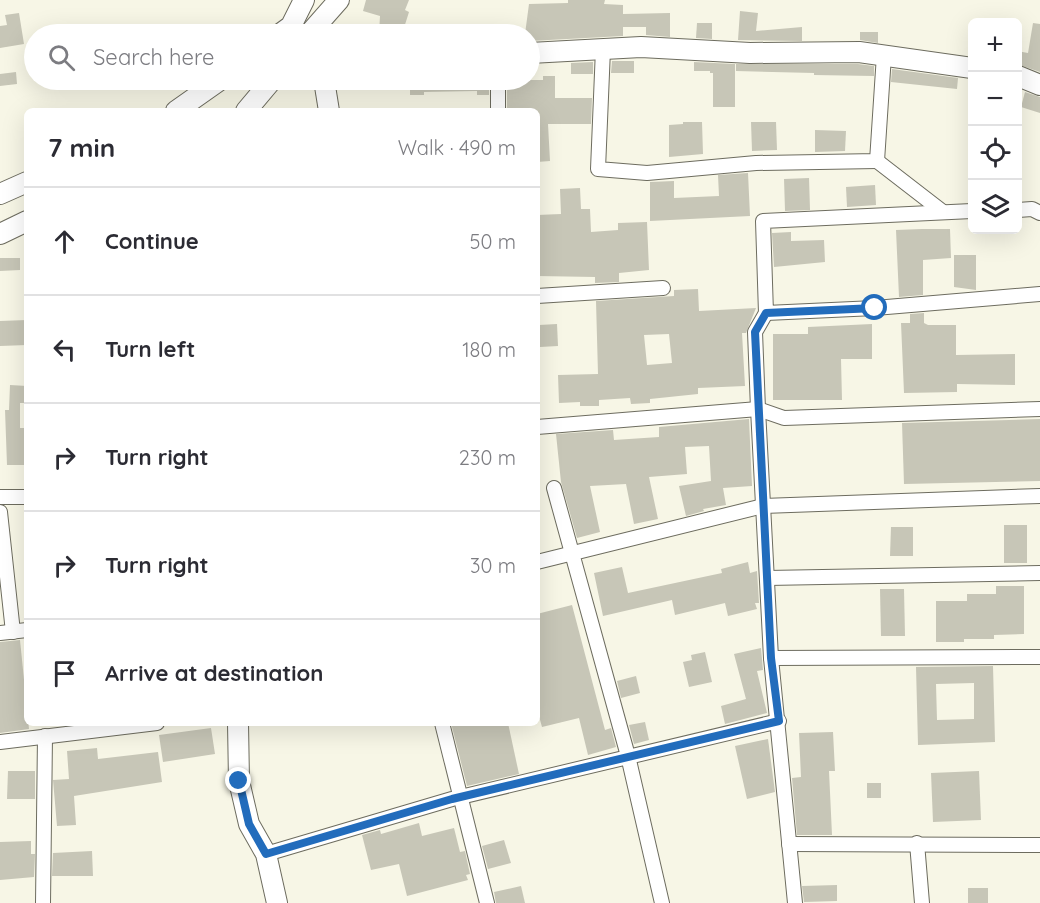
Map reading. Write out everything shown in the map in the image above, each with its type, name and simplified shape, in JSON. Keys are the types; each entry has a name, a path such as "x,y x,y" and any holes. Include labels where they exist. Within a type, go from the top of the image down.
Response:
{"street":[{"path":"294,24 304,0"},
{"path":"312,0 332,7 318,24"},
{"path":"540,52 641,47 750,53 859,52 968,67"},
{"path":"603,49 598,169 647,173 756,163 877,161 943,212"},
{"path":"877,161 884,55"},
{"path":"1022,78 1040,85"},
{"path":"180,108 206,90"},
{"path":"249,108 264,90"},
{"path":"326,90 329,108"},
{"path":"498,90 498,108"},
{"path":"0,194 24,183"},
{"path":"1022,210 1032,209 1040,213"},
{"path":"795,903 779,721 771,658 758,409 755,332 766,313 763,221 968,211"},
{"path":"0,234 24,222"},
{"path":"540,296 663,288"},
{"path":"766,313 875,308 1040,294"},
{"path":"540,427 758,409 784,418 1040,409"},
{"path":"554,488 628,756 662,903"},
{"path":"540,561 763,506 1040,496"},
{"path":"0,497 24,497"},
{"path":"0,512 13,631"},
{"path":"767,578 1040,573"},
{"path":"771,658 1040,657"},
{"path":"266,854 460,799 628,756 779,721"},
{"path":"0,742 131,726"},
{"path":"237,726 239,781 249,824 266,854 277,903"},
{"path":"443,726 487,903"},
{"path":"43,903 45,736"},
{"path":"917,843 922,903"},
{"path":"789,844 1040,845"}],"building":[{"path":"366,0 409,0 405,10 409,12 405,24 380,24 380,16 363,11"},
{"path":"568,0 605,0 604,4 623,5 623,14 670,13 670,37 646,35 646,27 623,27 623,36 540,40 540,24 526,24 529,4 568,3"},
{"path":"740,11 758,13 756,31 802,27 802,41 738,40"},
{"path":"19,13 24,44 0,48 0,26 7,25 5,15"},
{"path":"697,23 712,23 712,39 696,38"},
{"path":"1033,23 1040,24 1040,72 1022,66 1022,52 1028,53"},
{"path":"860,32 878,32 878,43 860,40"},
{"path":"612,61 634,61 634,73 611,73"},
{"path":"593,62 593,74 571,74 571,63"},
{"path":"694,62 735,64 735,107 713,107 713,73 694,71"},
{"path":"736,64 858,64 874,66 874,76 736,71"},
{"path":"892,69 958,78 957,89 891,82"},
{"path":"16,72 17,84 0,86 0,74"},
{"path":"543,76 555,76 555,98 592,98 591,124 548,124 550,161 540,162 540,108 507,108 507,90 540,90 540,80 543,80"},
{"path":"410,90 489,90 489,95 477,95 477,91 424,92 424,95 410,95"},
{"path":"1025,92 1040,97 1040,113 1022,107"},
{"path":"683,122 702,122 703,154 669,157 669,125 683,124"},
{"path":"751,122 776,122 777,150 752,151"},
{"path":"815,130 846,131 845,151 815,152"},
{"path":"748,173 750,216 650,221 650,182 674,181 674,198 719,196 718,175"},
{"path":"809,178 810,210 785,211 784,179"},
{"path":"875,185 876,205 847,207 846,187"},
{"path":"580,188 581,209 590,209 591,232 618,230 618,223 647,222 649,270 619,273 619,282 595,283 595,277 540,276 540,215 561,214 560,189"},
{"path":"950,229 951,258 923,260 923,295 899,297 896,230"},
{"path":"791,232 791,241 824,240 825,262 774,267 772,233"},
{"path":"954,255 976,255 976,290 954,287"},
{"path":"0,258 20,258 20,270 0,271"},
{"path":"698,289 699,311 756,308 746,333 742,333 745,386 698,388 698,394 650,399 650,403 631,404 630,398 599,400 599,406 580,406 580,402 559,403 558,375 598,374 596,301 674,296 674,290","holes":["669,334 672,363 647,365 644,335"]},
{"path":"924,313 924,323 928,325 956,325 956,355 1015,354 1015,385 957,384 957,392 904,393 901,323 910,323 910,314"},
{"path":"24,320 24,345 0,346 0,321"},
{"path":"557,324 558,346 540,347 540,325"},
{"path":"872,324 872,359 841,359 842,400 773,400 773,334 808,334 808,327"},
{"path":"10,385 24,386 24,403 20,403 20,428 24,428 24,465 7,465 5,410 9,410"},
{"path":"749,419 752,486 723,488 726,505 703,509 704,511 686,516 679,486 711,481 709,446 685,447 687,474 649,477 658,519 634,524 626,484 590,486 600,532 577,538 561,482 556,434 613,430 614,440 659,437 659,427"},
{"path":"1040,419 1040,481 904,484 902,423"},
{"path":"1004,525 1027,525 1027,563 1004,563"},
{"path":"891,527 913,527 913,556 890,556"},
{"path":"748,562 750,573 757,571 759,603 755,603 757,609 728,616 725,603 675,615 672,600 603,616 594,573 622,567 628,593 722,573 721,569"},
{"path":"996,586 1024,586 1024,634 994,635 994,639 964,639 964,642 936,642 936,601 967,601 967,594 996,594"},
{"path":"880,589 904,589 905,636 881,636"},
{"path":"572,605 605,730 611,728 616,747 588,755 579,718 542,727 540,720 540,613"},
{"path":"20,640 24,680 24,726 29,726 29,729 0,733 0,642"},
{"path":"761,648 763,670 757,671 767,713 725,724 721,706 746,699 734,654"},
{"path":"705,652 712,682 689,687 683,662 692,660 691,655"},
{"path":"993,666 995,742 918,745 916,667","holes":["974,683 974,719 937,720 936,684"]},
{"path":"636,676 640,693 621,698 617,681"},
{"path":"645,722 649,740 634,744 629,725"},
{"path":"452,726 509,726 519,774 467,786"},
{"path":"211,728 215,754 163,762 159,735"},
{"path":"833,732 835,771 829,771 832,835 797,835 792,778 801,777 799,733"},
{"path":"768,739 775,792 747,799 735,746"},
{"path":"97,748 98,759 158,752 162,782 74,796 76,825 57,826 53,780 69,779 67,751"},
{"path":"8,771 35,771 35,799 7,799"},
{"path":"979,771 981,820 933,822 931,773"},
{"path":"867,783 881,783 881,798 867,798"},
{"path":"419,823 422,836 454,828 460,852 465,851 470,874 466,875 468,880 407,896 399,864 371,870 362,835 380,830 381,834"},
{"path":"504,840 511,863 488,869 482,846"},
{"path":"31,841 31,854 35,854 34,877 0,880 0,842"},
{"path":"92,851 93,876 52,876 53,853"},
{"path":"837,885 837,901 804,902 802,886"},
{"path":"521,886 525,903 496,903 494,892"},
{"path":"968,888 988,888 988,903 968,903"}],"route":[{"path":"239,781 249,824 266,854 452,799 460,799 628,756 779,721 771,658 755,332 766,313 875,308"}]}
